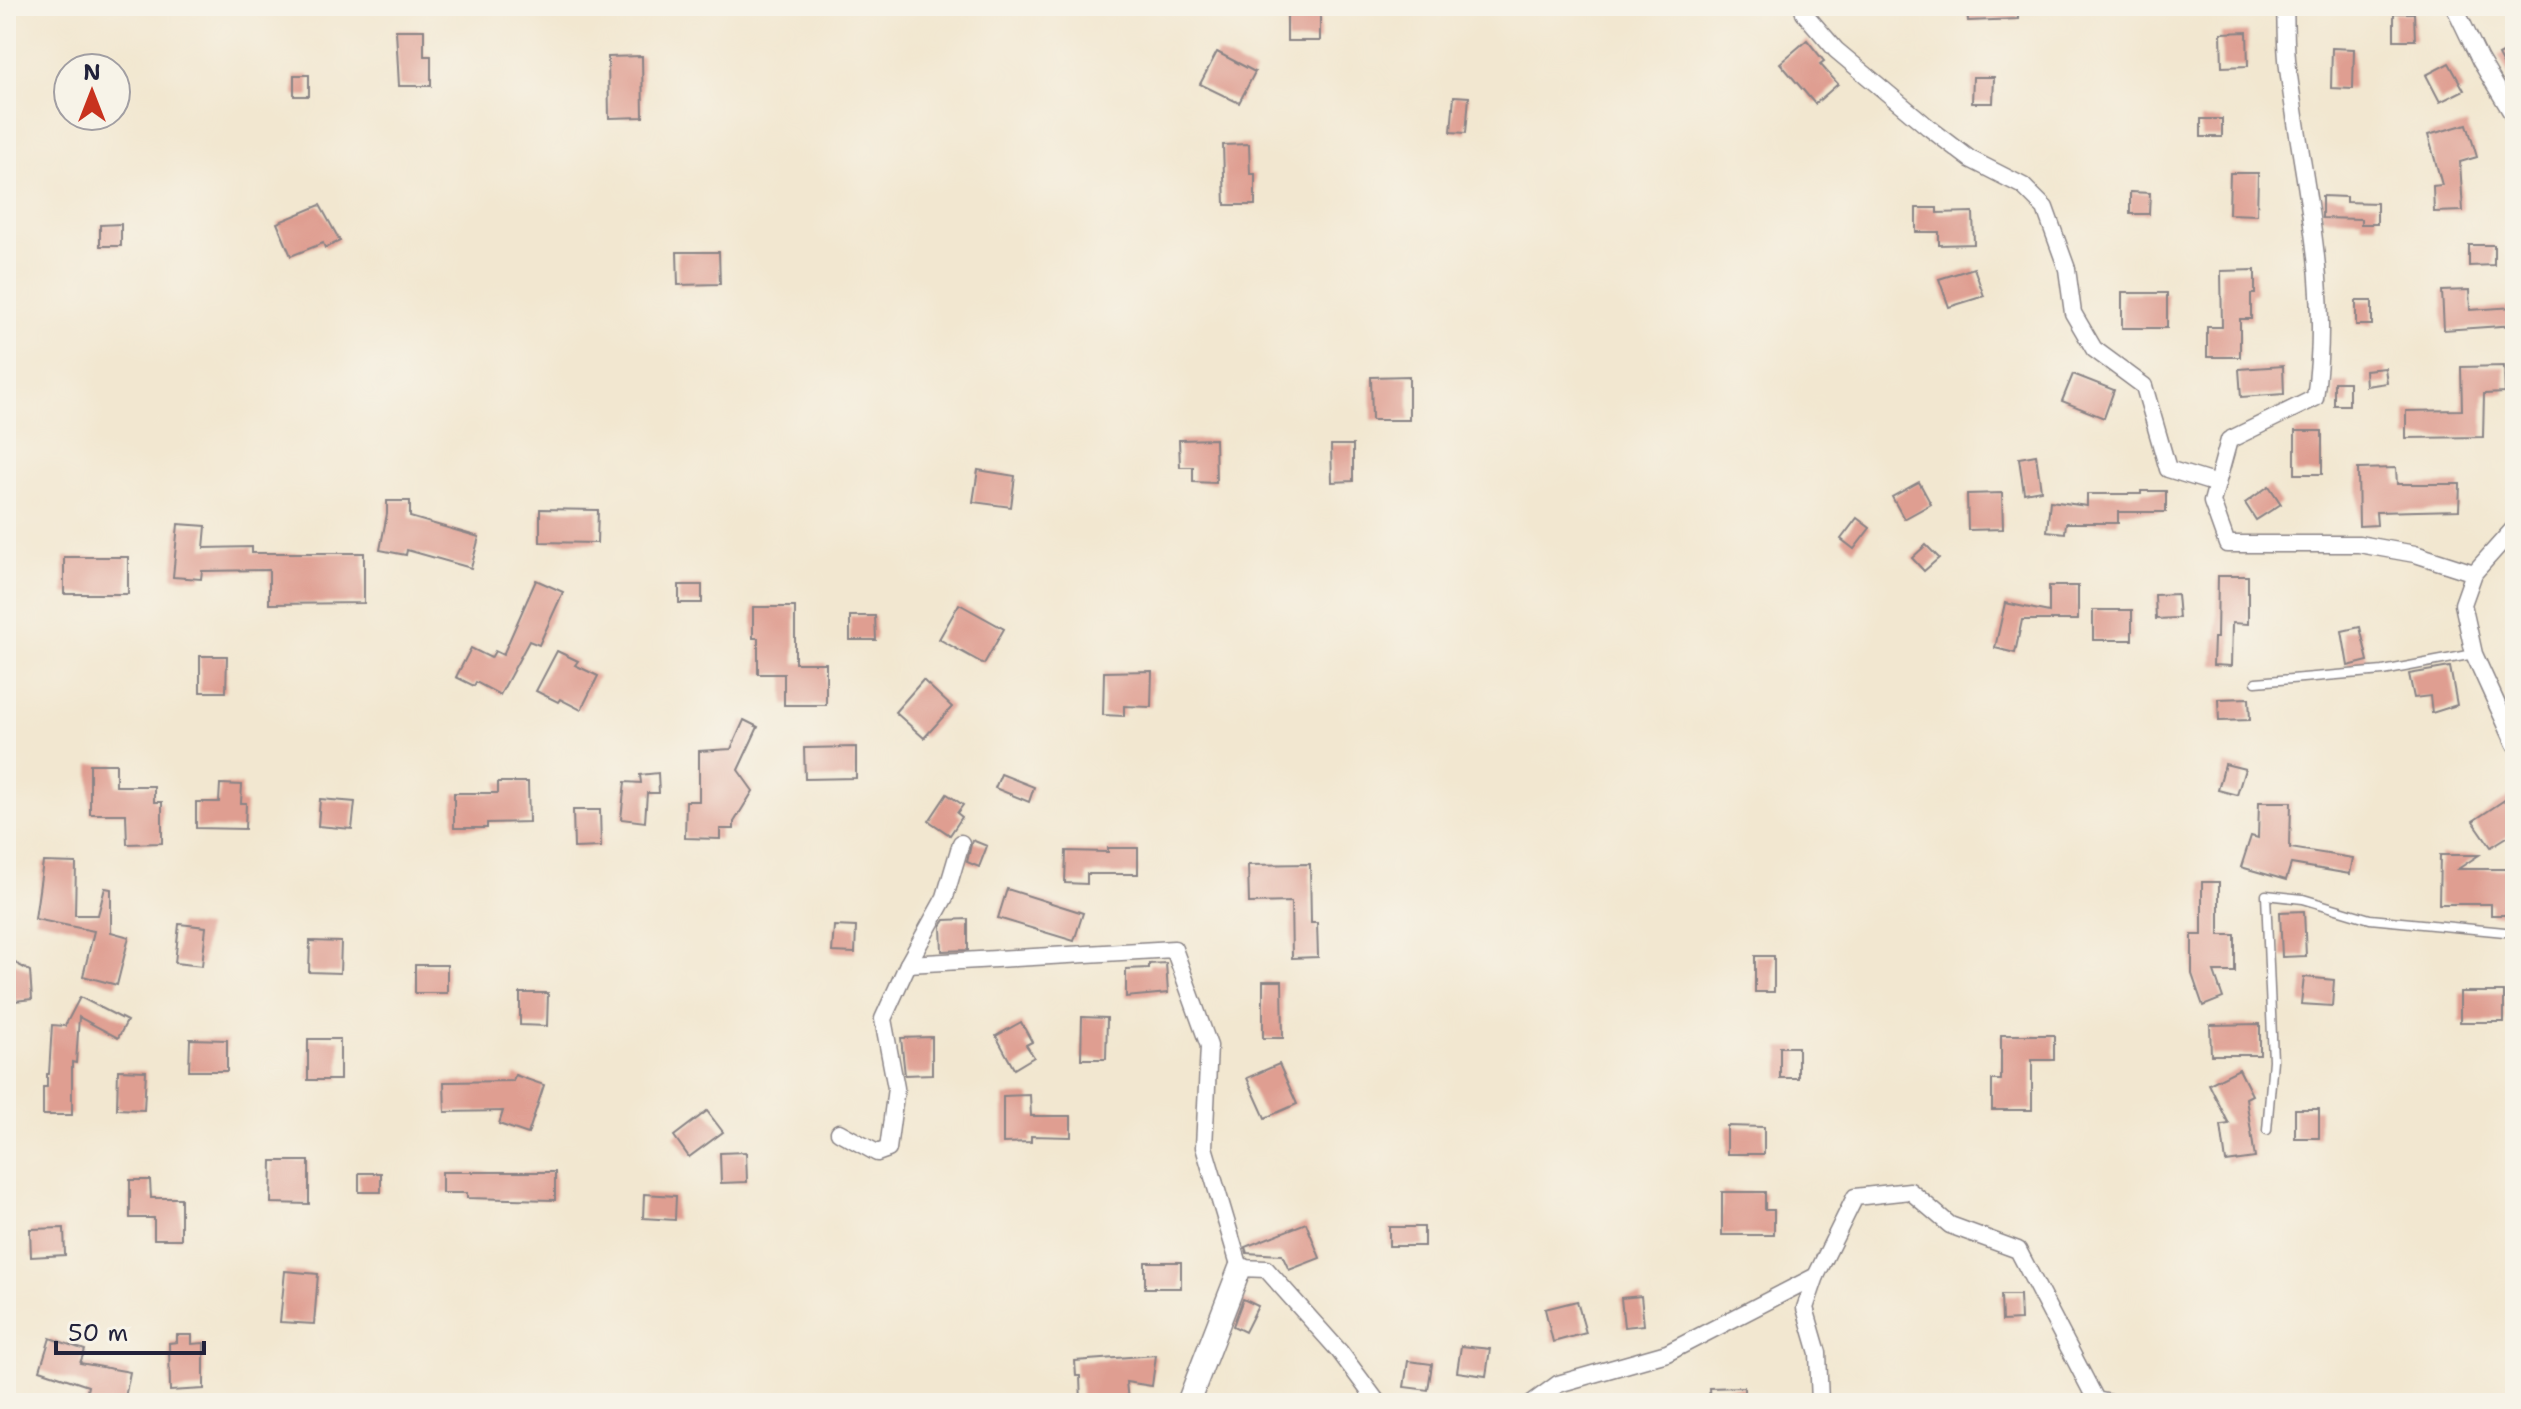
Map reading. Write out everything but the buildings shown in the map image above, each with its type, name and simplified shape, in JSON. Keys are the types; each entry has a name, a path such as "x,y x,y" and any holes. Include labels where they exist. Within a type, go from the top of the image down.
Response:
{"street":[{"path":"1803,6 1804,13 1836,50 1970,159 2023,186 2045,208 2067,269 2073,313 2094,349 2144,386 2168,469 2217,484"},
{"path":"2285,6 2287,64 2317,249 2321,356 2315,398 2229,440 2212,502 2227,544 2359,544 2415,554 2474,573"},
{"path":"2454,6 2480,60 2515,118"},
{"path":"2515,527 2474,573 2463,604 2474,654 2515,744"},
{"path":"839,1132 877,1153 888,1149 896,1088 883,1019 908,964 945,897 961,843"},
{"path":"908,964 1174,949 1209,1046 1204,1147 1240,1268 1188,1403"},
{"path":"1820,1403 1818,1353 1805,1308 1816,1276 1855,1197 1910,1191 1950,1225 2018,1250 2096,1400 2110,1403"},
{"path":"1240,1268 1266,1269 1340,1352 1378,1403"},
{"path":"1532,1403 1558,1384 1667,1353 1816,1276"}],"lane":[{"path":"2256,682 2383,671 2474,654"},
{"path":"2267,1130 2273,1060 2266,895 2303,899 2370,919 2515,933"}]}
